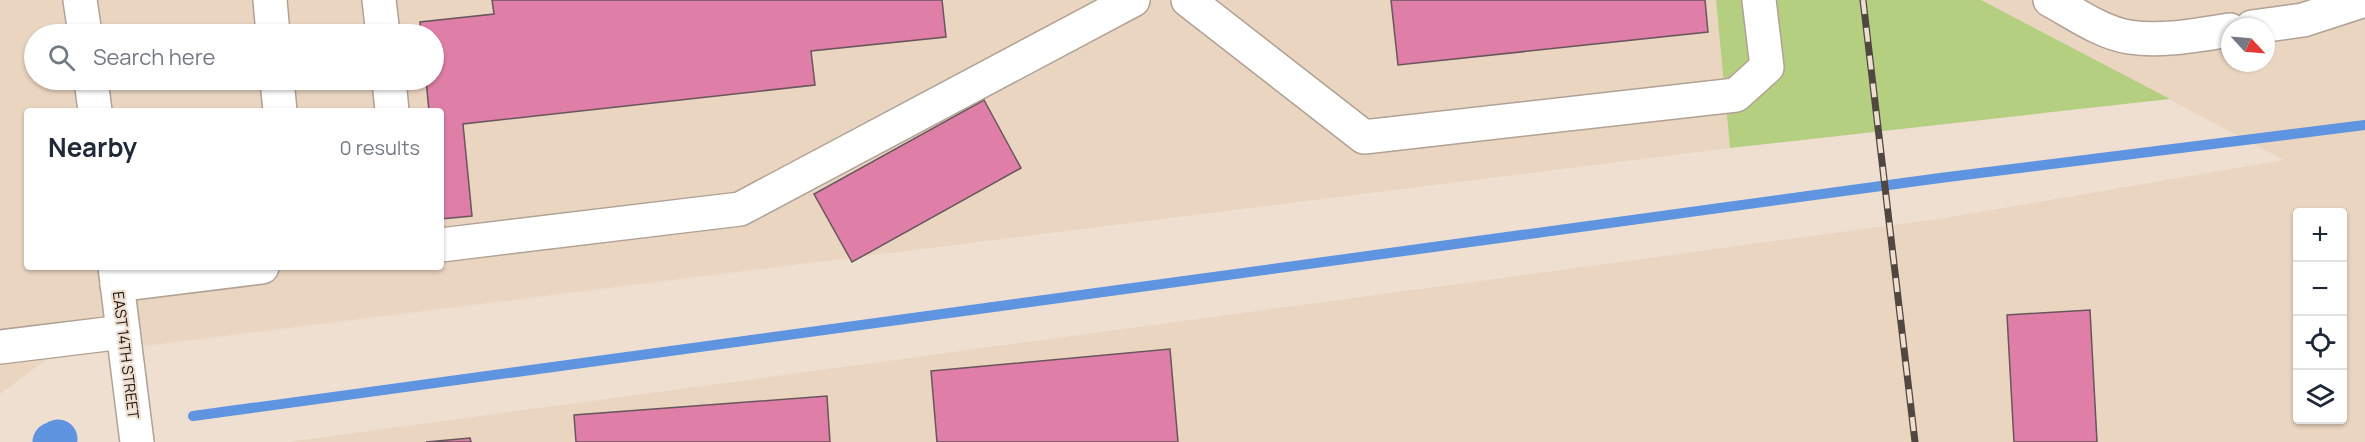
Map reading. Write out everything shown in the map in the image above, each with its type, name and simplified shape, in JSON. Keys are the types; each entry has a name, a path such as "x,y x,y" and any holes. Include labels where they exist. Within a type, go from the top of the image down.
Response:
{"street":[{"path":"81,0 84,24"},
{"path":"270,0 272,24"},
{"path":"379,0 382,24"},
{"path":"444,245 740,209 1133,0"},
{"path":"1188,0 1364,137 1736,94 1767,66 1759,0"},
{"path":"2050,0 2105,29 2127,37 2178,37 2221,31"},
{"path":"2275,24 2303,20 2361,0"},
{"path":"92,90 95,108"},
{"path":"278,90 280,108"},
{"path":"389,90 392,108"},
{"path":"116,276 213,270"},
{"name":"EAST 14TH STREET","path":"116,276 137,442"},
{"path":"0,346 123,332"}],"shaded area":[{"path":"0,0 1716,0 1730,148 48,358 0,394"},
{"path":"1981,0 2365,0 2365,442 288,442 1938,219 2284,160"}],"green space":[{"path":"1716,0 1981,0 2170,99 1730,148"}],"building":[{"path":"492,0 942,0 946,37 811,51 815,85 463,124 472,216 444,219 444,108 429,108 427,90 444,90 444,24 420,24 420,22 494,14"},
{"path":"1391,0 1705,0 1708,32 1398,65"},
{"path":"984,100 1021,168 852,262 814,194"},
{"path":"2090,310 2097,442 2014,442 2007,315"},
{"path":"1170,349 1178,442 937,442 931,371"},
{"path":"827,396 830,442 576,442 574,415"},
{"path":"470,438 471,442 426,442"}],"waterway":[{"path":"193,416 1940,178 2365,125"},
{"path":"52,442 58,439"}],"railway":[{"path":"1863,0 1915,442"}]}
